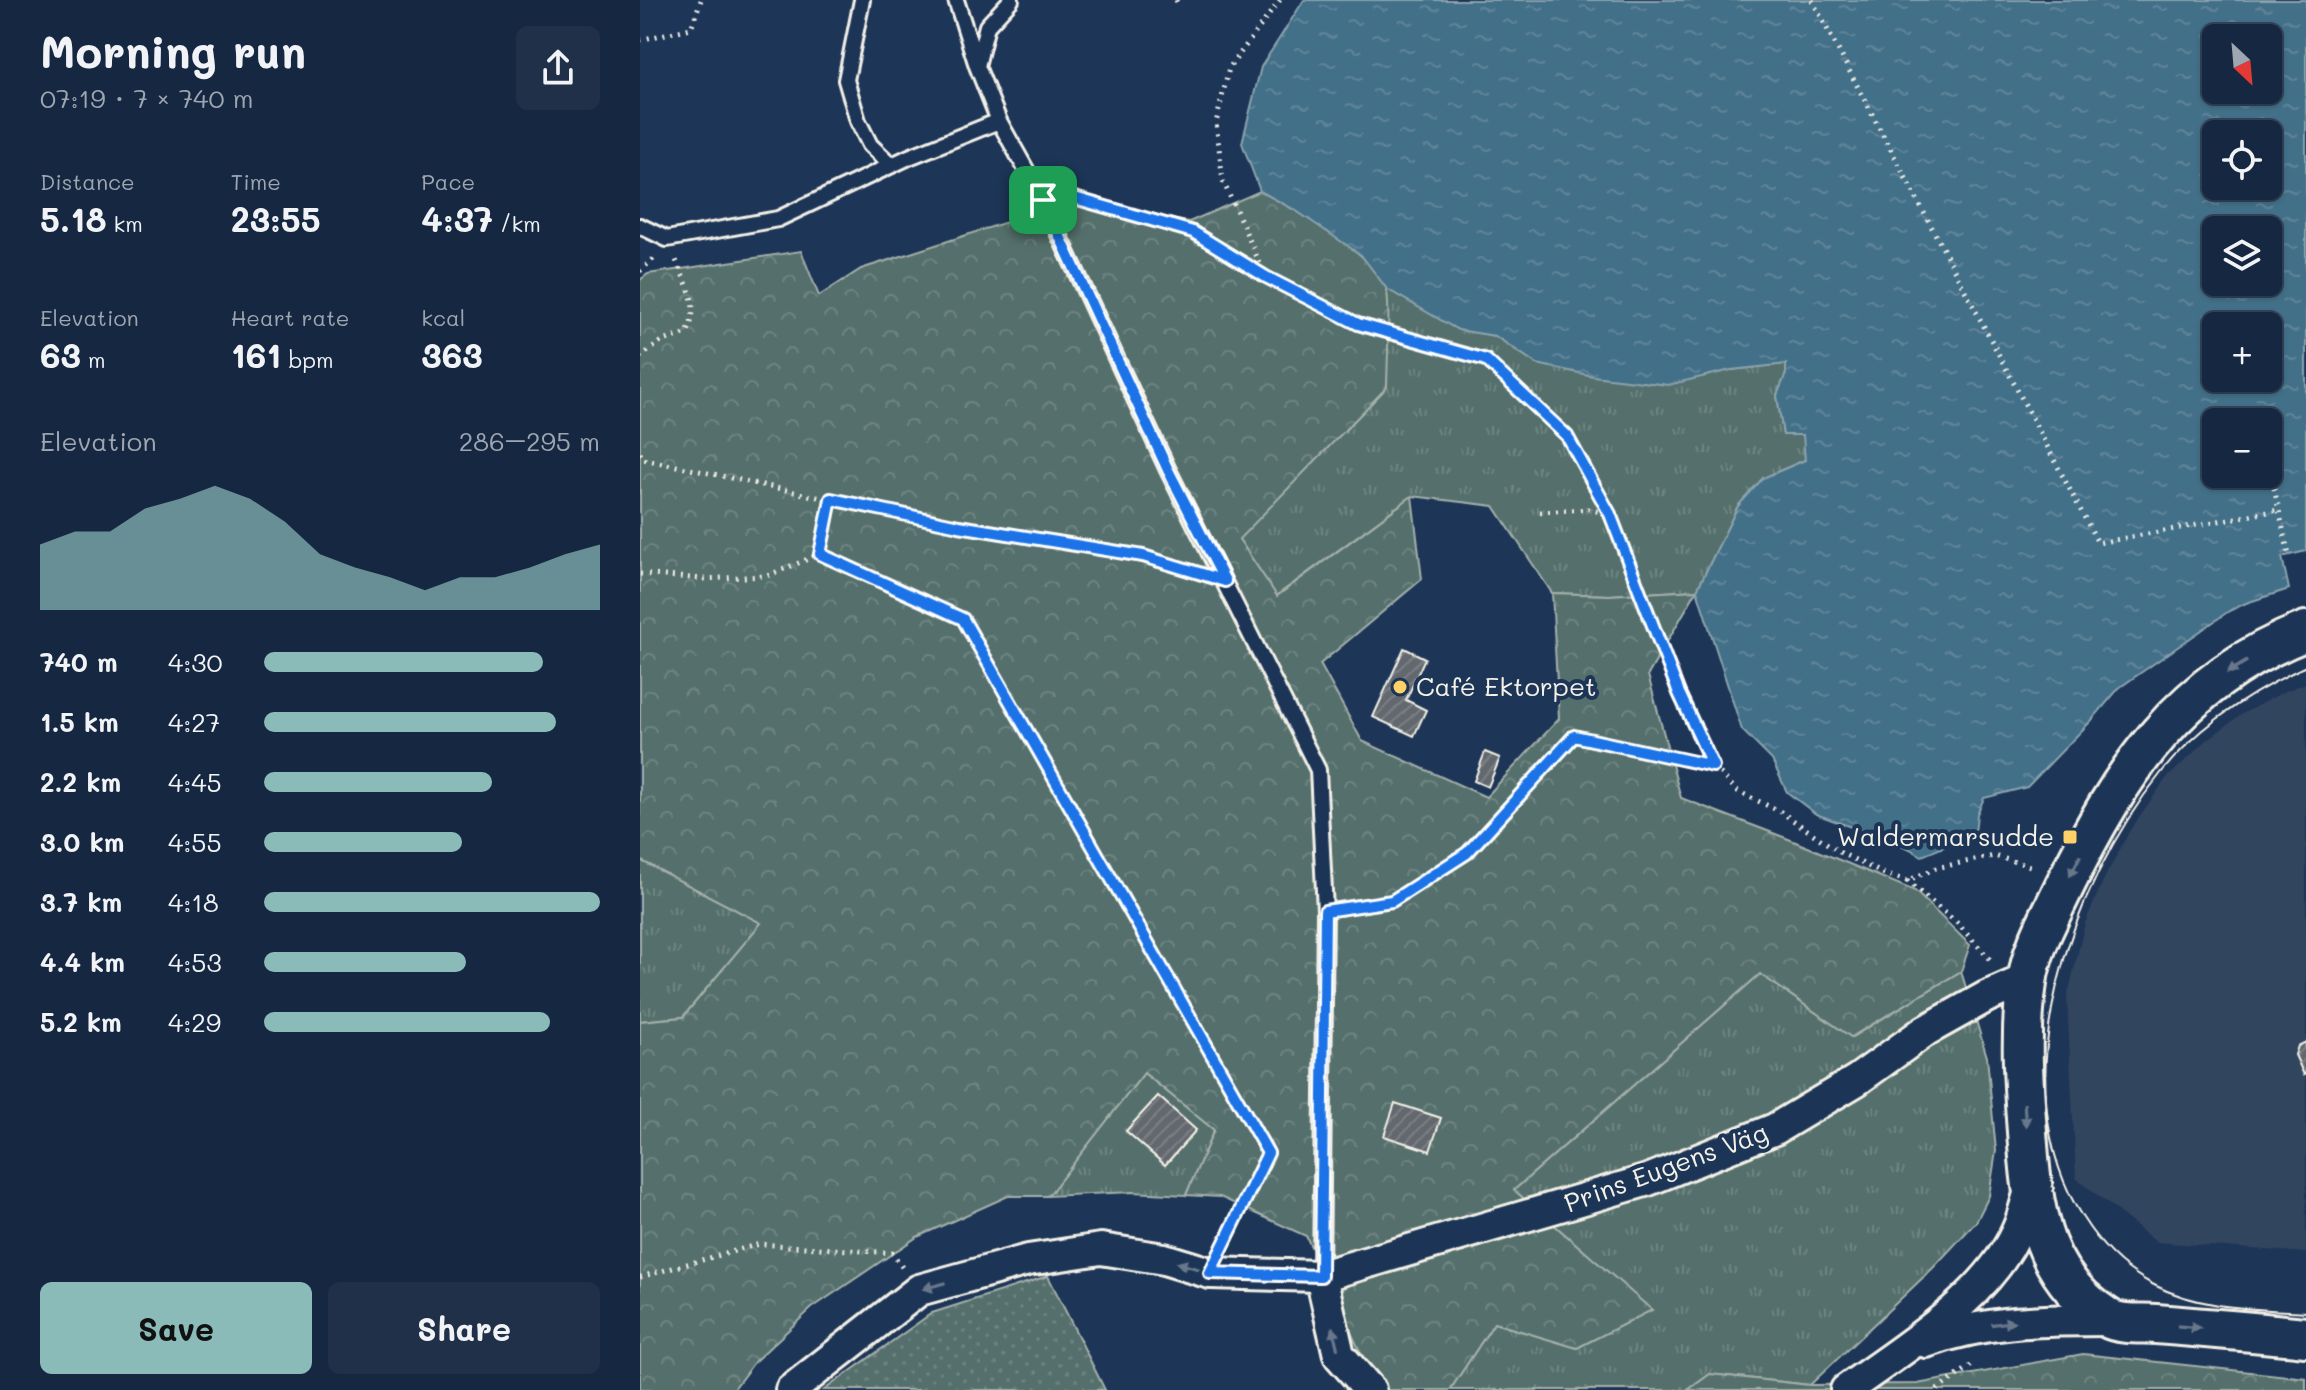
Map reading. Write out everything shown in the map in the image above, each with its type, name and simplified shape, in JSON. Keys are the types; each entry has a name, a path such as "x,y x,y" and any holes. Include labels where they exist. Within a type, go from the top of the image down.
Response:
{"street":[{"path":"2111,1320 2074,1290 2051,1258 2035,1210 2023,1088 2023,1018 2027,979 2042,935 2110,798 2153,739 2215,680 2281,641 2306,631"},
{"name":"Prins Eugens Väg","path":"791,1390 919,1290 1028,1260 1101,1249 1164,1259 1210,1273 1321,1276 1648,1180 1775,1129 1857,1080 1925,1031 1986,997 2027,979"},
{"path":"1846,1390 1962,1304 1985,1279 2019,1225 2031,1188"},
{"path":"1321,1276 1339,1355 1370,1390"},
{"path":"1901,1351 1951,1332 2021,1320 2111,1320 2306,1337"}],"lane":[{"path":"862,0 846,80 858,121 870,145 891,165"},
{"path":"956,0 999,121 1043,200 1168,470 1318,770 1325,911 1321,1276"},
{"path":"977,66 987,26 1011,0"},
{"path":"640,226 667,239 778,219 891,165 999,121"}],"path":[{"path":"640,40 691,28 701,0"},
{"path":"1266,277 1223,181 1216,123 1229,68 1280,0"},
{"path":"1812,0 2098,543 2279,510"},
{"path":"1043,200 1064,195 1193,232 1266,277 1358,324 1486,360 1567,436 1610,514 1679,693 1713,766 1737,791 1781,812 1841,853 1907,881 1957,923 1990,959"},
{"path":"640,357 661,342 687,333 695,317 693,300 667,239"},
{"path":"641,456 959,526 1143,556 1225,581"},
{"path":"2274,488 2289,555"},
{"path":"820,554 831,499"},
{"path":"1540,512 1588,509 1610,514"},
{"path":"640,574 703,579 767,576 820,554 963,619 1268,1153 1210,1273"},
{"path":"1325,911 1392,901 1467,853 1574,736 1713,766"},
{"path":"1907,881 1936,868 1994,856 2037,867"},
{"path":"640,1277 760,1244 892,1253 919,1290"},
{"path":"1937,1390 1976,1362"}],"shaded area":[{"path":"2306,683 2306,1253 2156,1242 2076,1178 2067,998 2085,923 2130,830 2165,780 2207,740 2242,714"}],"green space":[{"path":"1260,191 1331,232 1365,259 1386,288 1389,320 1387,387 1239,539 1277,596 1412,496 1422,579 1320,664 1362,741 1486,797 1559,719 1552,593 1609,595 1697,590 1648,675 1681,798 1915,891 1970,945 1961,971 1851,1037 1760,974 1514,1190 1652,1310 1577,1348 1494,1323 1450,1390 1353,1390 1365,1362 1306,1236 1220,1197 1186,1195 1214,1130 1144,1073 1048,1196 1008,1196 917,1237 812,1308 755,1361 733,1390 640,1390 640,1021 683,1017 761,923 640,860 640,280 648,274 801,251 819,296 861,269 1066,203 1189,222"},
{"path":"1387,289 1458,329 1495,336 1537,364 1731,370 1786,364 1786,374 1777,395 1783,434 1804,435 1805,460 1763,478 1738,506 1697,590 1609,595 1552,593 1494,506 1412,496 1276,596 1238,539 1387,387"},
{"path":"640,860 762,923 683,1017 640,1021"},
{"path":"1961,971 1987,1057 1996,1151 1989,1196 1976,1222 1933,1268 1810,1385 1710,1374 1688,1390 1450,1390 1494,1323 1577,1348 1651,1310 1514,1190 1760,974 1852,1037"},
{"path":"1144,1073 1214,1130 1186,1195 1133,1192 1048,1196","holes":["1158,1096 1196,1130 1165,1165 1126,1131"]},
{"path":"1048,1276 1105,1390 824,1390 932,1313"},
{"path":"2083,1354 2306,1378 2306,1390 1688,1390 1710,1374 1810,1385 1917,1384"}],"water":[{"path":"1304,0 2306,0 2306,551 2282,557 2289,589 2229,611 2119,688 2027,787 1984,798 1977,814 1975,834 1922,856 1816,814 1787,792 1772,760 1742,730 1697,590 1738,506 1763,478 1805,460 1803,435 1783,435 1777,395 1786,374 1786,364 1731,370 1668,385 1593,376 1537,364 1495,336 1458,330 1387,289 1361,255 1295,210 1260,191 1242,143 1261,67"}],"building":[{"path":"1404,648 1425,658 1406,700 1426,710 1414,736 1373,717"},
{"path":"1485,752 1500,758 1488,787 1474,781"},
{"path":"2306,1042 2304,1075 2295,1055 2298,1046"},
{"path":"1158,1096 1196,1130 1165,1165 1126,1131"},
{"path":"1395,1103 1441,1118 1430,1151 1384,1136"}],"tram line":[{"path":"2306,666 2265,687 2209,725 2161,773 2128,819 2099,871 2074,928 2056,988 2047,1049 2047,1109 2058,1166 2083,1218 2113,1256 2152,1284 2189,1298 2227,1306 2306,1312"}],"place":[{"name":"Café Ektorpet","path":"1400,687"},
{"name":"Waldermarsudde","path":"2070,837"}],"route":[{"path":"1064,195 1193,232 1266,277 1358,324 1486,360 1567,436 1610,514 1679,693 1713,766 1574,736 1467,853 1392,901 1325,911 1321,1276 1210,1273 1268,1153 963,619 820,554 831,499 959,526 1143,556 1225,581 1168,470 1043,200 1064,195"}]}
